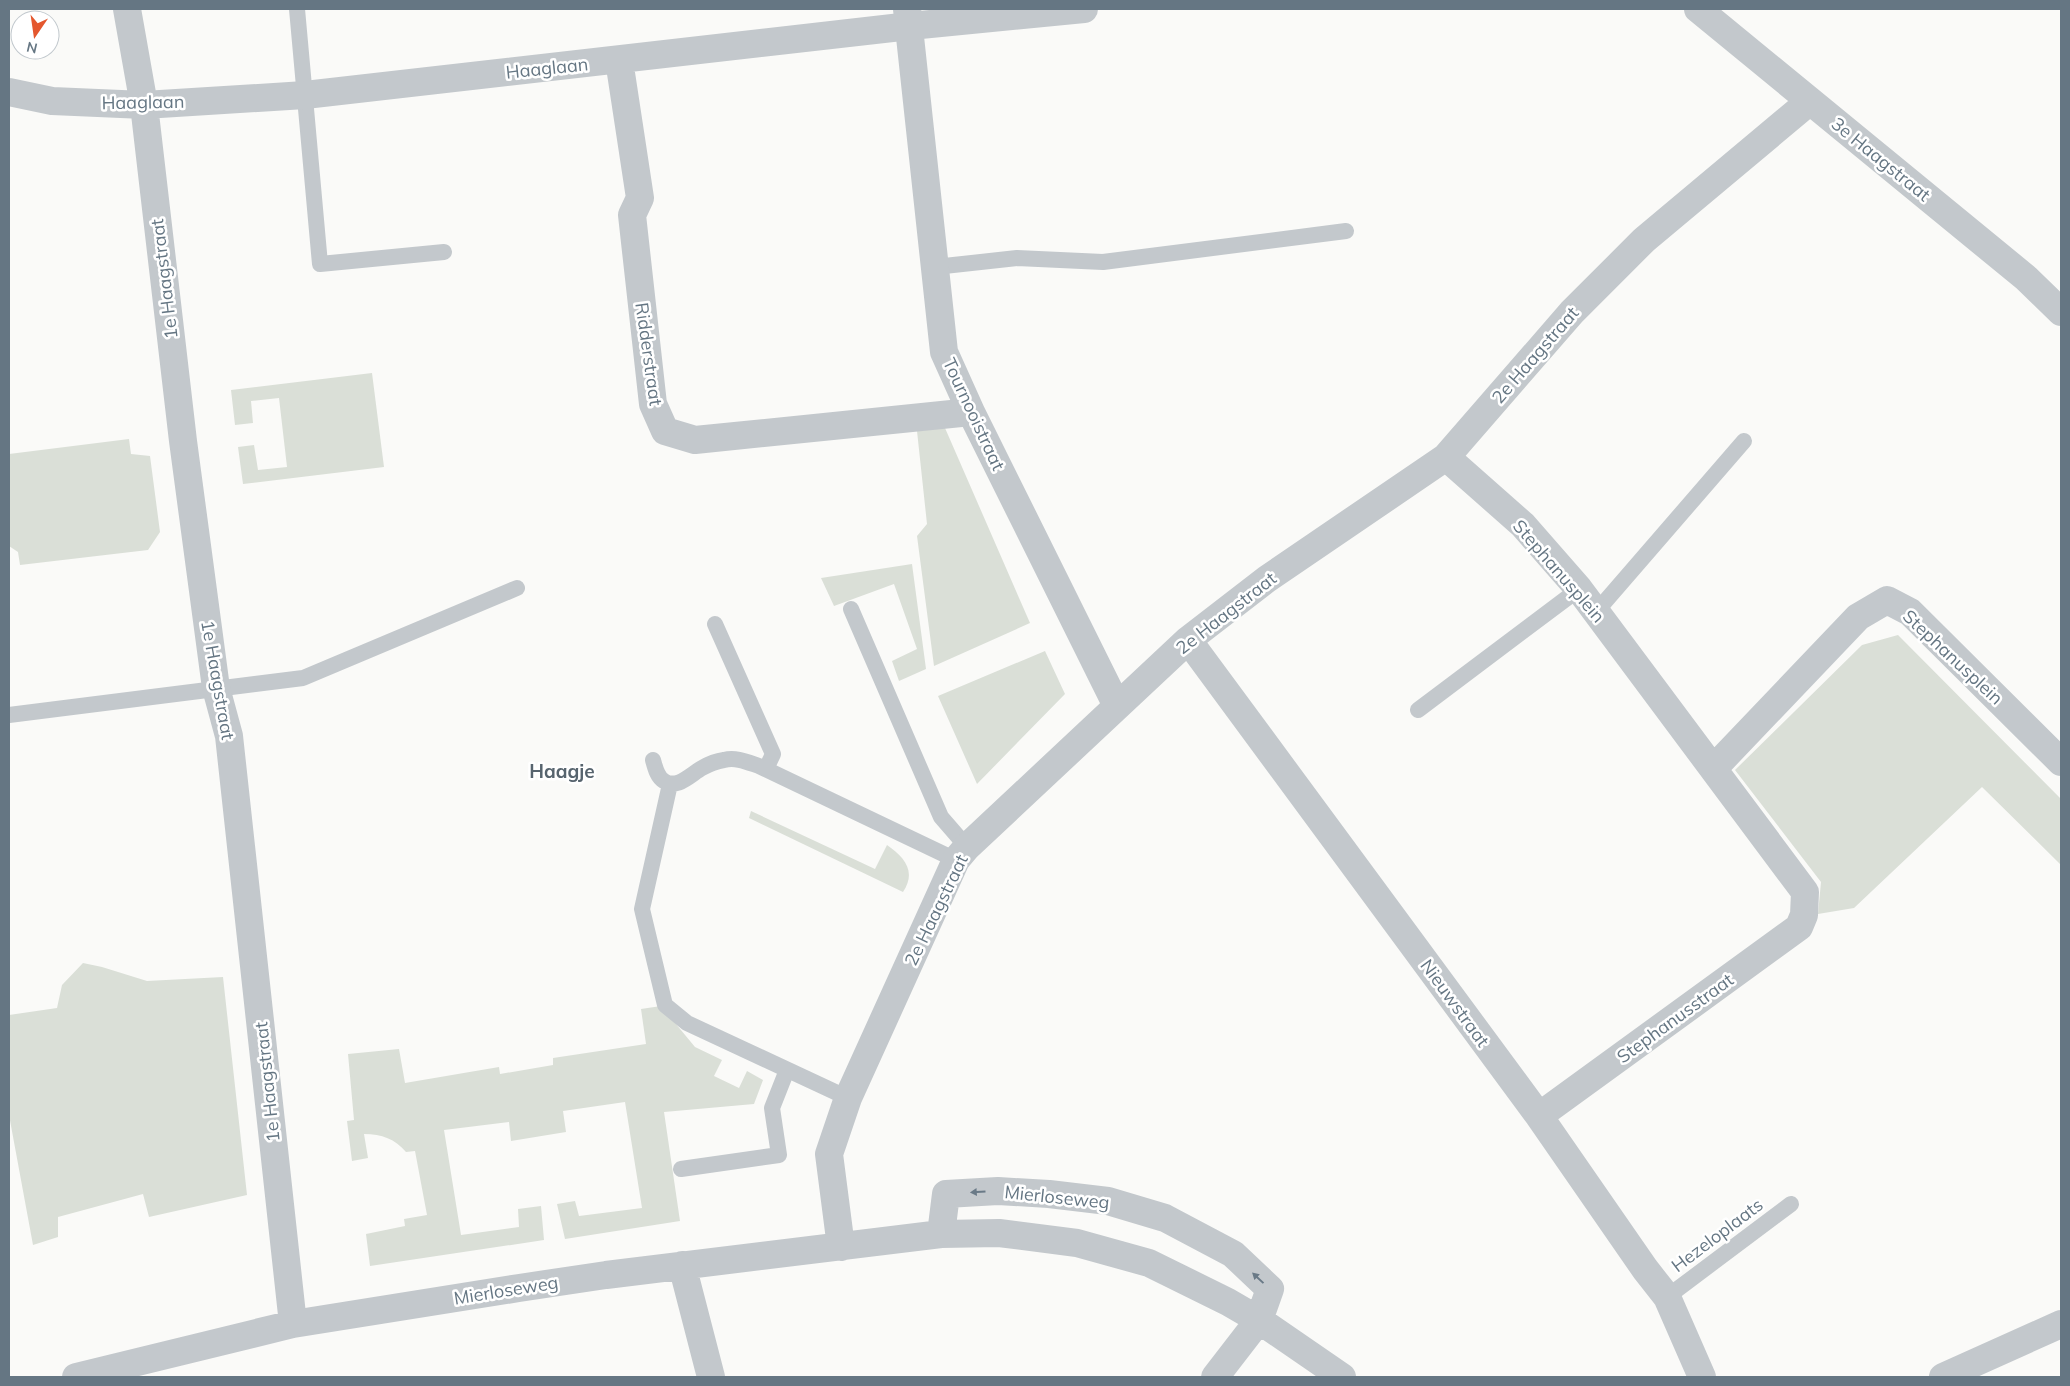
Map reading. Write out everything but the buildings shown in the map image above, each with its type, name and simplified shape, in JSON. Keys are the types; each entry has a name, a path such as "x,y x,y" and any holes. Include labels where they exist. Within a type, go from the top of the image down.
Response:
{"street":[{"name":"1e Haagstraat","path":"127,9 144,105 183,441 216,688 229,736 293,1324"},
{"name":"Haaglaan","path":"9,92 52,101 144,105 305,94 619,60 908,17 1084,9"},
{"name":"3e Haagstraat","path":"1698,9 2026,278 2061,312"},
{"name":"Tournooistraat","path":"908,17 944,352 971,412 1117,706"},
{"name":"Ridderstraat","path":"619,60 640,198 632,216 653,404 665,431 695,440 971,412"},
{"name":"2e Haagstraat","path":"840,1247 829,1154 848,1098 962,853 1188,640 1267,579 1446,457 1572,312 1644,240 1810,101"},
{"name":"Stephanusplein","path":"1446,457 1523,525 1578,589 1714,768 1805,892 1804,914"},
{"name":"Stephanusplein","path":"1714,768 1858,617 1887,600 1910,612 2061,762"},
{"name":"Nieuwstraat","path":"1188,640 1539,1116 1644,1269 1667,1298 1702,1377"},
{"name":"Stephanusstraat","path":"1539,1116 1799,927 1804,914"},
{"name":"Mierloseweg","path":"941,1234 946,1194 998,1191 1049,1194 1108,1201 1165,1218 1233,1254 1270,1289 1260,1320"},
{"name":"Mierloseweg","path":"76,1377 293,1324 528,1286 682,1265 941,1234 999,1233 1077,1243 1149,1263 1260,1320 1342,1377"},
{"path":"682,1265 711,1377"},
{"path":"1215,1377 1260,1320"},
{"path":"1943,1377 2061,1324"}],"lane":[{"path":"297,9 320,264 444,252"},
{"path":"935,266 1016,258 1103,262 1302,238 1346,230"},
{"path":"1596,612 1744,441"},
{"path":"9,715 303,678 517,588"},
{"path":"1418,710 1578,589"},
{"path":"851,609 941,817 962,853"},
{"path":"715,624 773,754 766,769"},
{"path":"653,760 659,776 663,781 670,784 684,780 704,767 726,759 738,759 766,769 962,853"},
{"path":"670,784 642,909 665,1006 687,1023 848,1098"},
{"path":"681,1169 779,1154 772,1108 787,1070"},
{"name":"Hezeloplaats","path":"1667,1298 1791,1204"}],"shaded area":[{"path":"372,373 384,467 243,484 238,447 254,445 258,470 287,467 279,398 251,401 253,423 235,425 231,390"},
{"path":"945,428 1030,623 934,666 917,536 927,524 917,431"},
{"path":"129,439 131,454 150,456 160,532 148,550 20,565 18,552 9,546 9,454"},
{"path":"912,564 926,669 899,681 892,661 917,649 894,584 834,606 821,578"},
{"path":"1898,635 2061,799 2061,865 1982,787 1854,908 1818,914 1821,882 1735,770 1862,645"},
{"path":"1045,651 1065,694 977,784 938,696"},
{"path":"751,811 875,869 887,845 899,854 907,865 909,877 903,892 749,818"},
{"path":"83,963 147,981 223,977 247,1195 149,1217 143,1194 58,1217 58,1237 33,1245 9,1115 9,1015 57,1008 62,985"},
{"path":"661,1006 695,1047 722,1060 714,1076 739,1088 747,1071 763,1080 754,1104 664,1112 680,1221 565,1239 557,1204 575,1201 579,1216 642,1208 625,1102 563,1111 566,1132 511,1141 509,1122 444,1130 461,1235 519,1227 518,1209 541,1206 544,1240 370,1266 366,1234 405,1226 404,1219 427,1215 415,1151 406,1152 388,1138 364,1134 368,1158 352,1161 347,1121 354,1120 348,1054 399,1049 405,1083 499,1067 500,1074 553,1065 553,1058 646,1044 641,1009"}],"district":[{"name":"Haagje","path":"562,771"}]}
